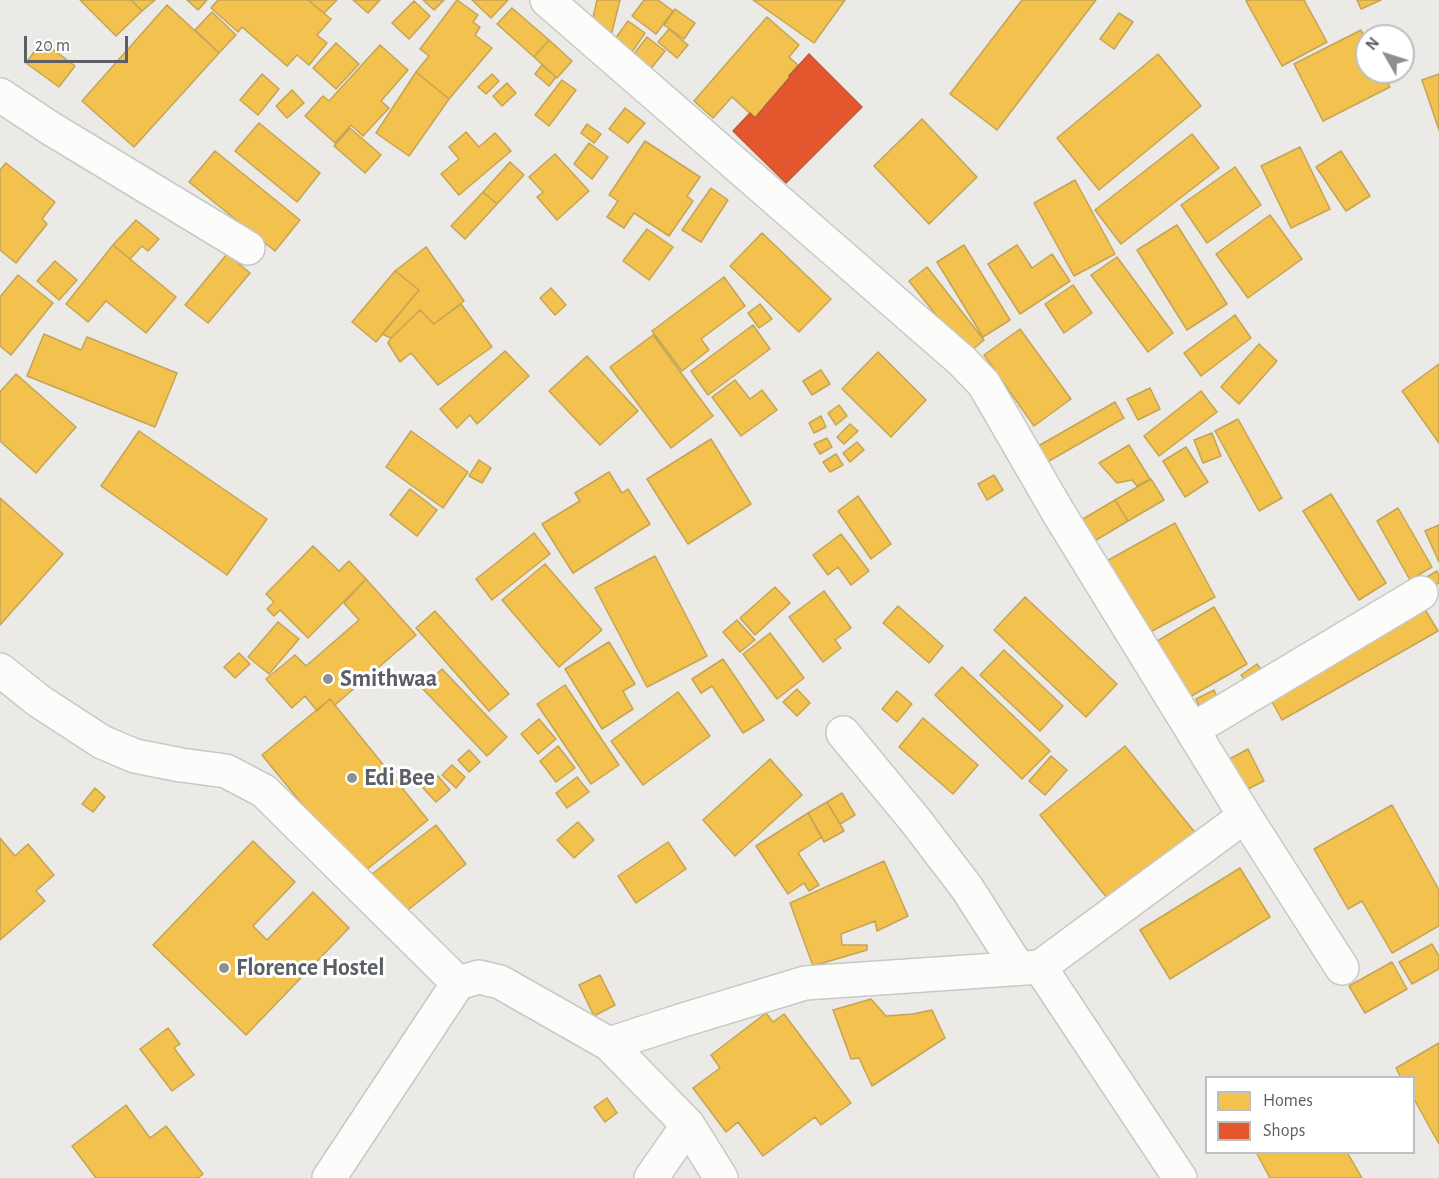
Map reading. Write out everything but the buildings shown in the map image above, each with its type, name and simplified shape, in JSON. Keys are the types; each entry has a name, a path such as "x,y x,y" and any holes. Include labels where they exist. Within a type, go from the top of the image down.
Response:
{"street":[{"path":"548,0 962,362 984,384 1058,512 1245,816 1342,968"},
{"path":"0,95 50,129 248,248"},
{"path":"1192,730 1421,593"},
{"path":"0,669 39,701 102,742 135,756 226,771 264,791 458,983"},
{"path":"843,733 915,820 1029,967 1180,1178"},
{"path":"609,1044 680,1020 806,983 1029,967 1245,816"},
{"path":"329,1178 458,983 479,977 500,982 609,1044 688,1125 721,1178"},
{"path":"651,1178 688,1125"}],"place":[{"name":"Smithwaa","path":"328,679"},
{"name":"Edi Bee","path":"352,778"},
{"name":"Florence Hostel","path":"224,968"}]}
